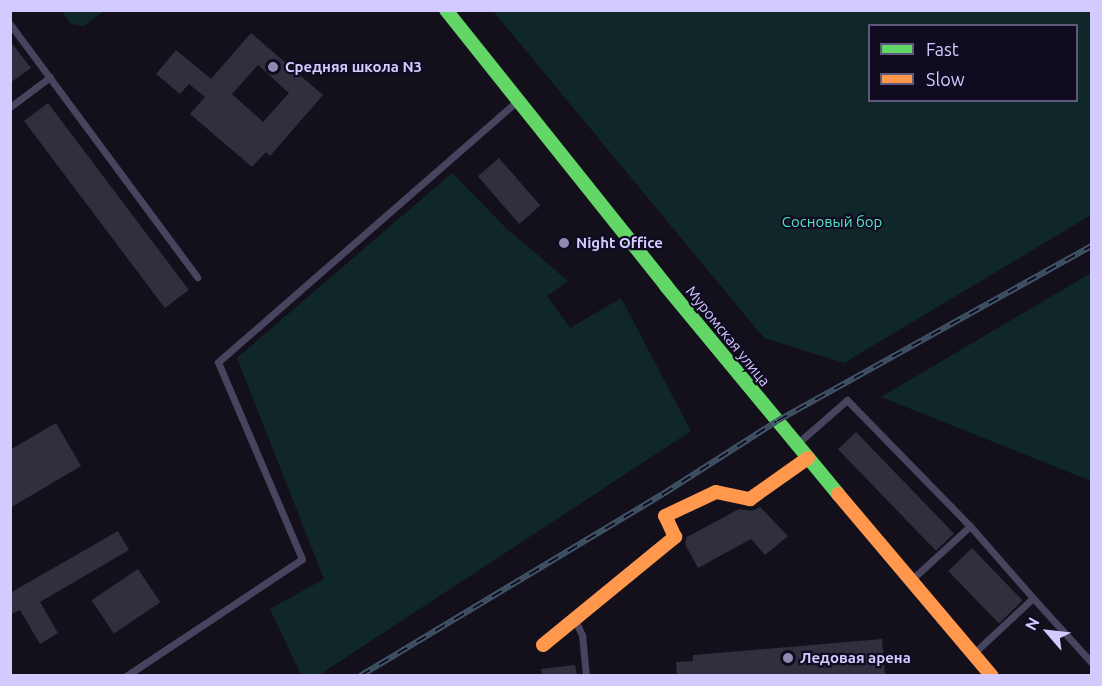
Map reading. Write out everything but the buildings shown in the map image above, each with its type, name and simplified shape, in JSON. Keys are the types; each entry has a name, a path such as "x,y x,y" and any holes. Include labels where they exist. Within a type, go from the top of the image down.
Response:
{"main road":[{"name":"Муромская улица","path":"446,10 796,444 992,675"},
{"path":"543,645 675,537 665,516 716,492 750,499 808,458"}],"lane":[{"path":"10,24 197,277"},
{"path":"10,106 50,77"},
{"path":"126,675 302,559 218,362 518,101"},
{"path":"796,444 847,400 970,526 1092,663"},
{"path":"910,581 970,526"},
{"path":"973,654 1034,598"},
{"path":"574,619 582,635 586,675"}],"green space":[{"path":"62,11 104,11 84,26 71,24"},
{"name":"Сосновый бор","path":"493,11 1091,11 1091,215 844,363 764,338"},
{"path":"452,173 506,228 568,281 547,296 570,328 621,298 691,431 319,675 301,675 270,609 324,579 237,358"},
{"path":"1091,273 1091,481 881,397"}],"railway":[{"path":"360,676 663,494 777,421 1092,246"}],"traffic: fast":[{"path":"446,10 666,286 838,494"}],"traffic: slow":[{"path":"543,645 675,537 665,516 716,492 750,499 808,458"},
{"path":"838,494 992,676"}],"place":[{"name":"Средняя школа N3","path":"273,67"},
{"name":"Night Office","path":"564,243"},
{"name":"Ледовая арена","path":"788,658"}]}
